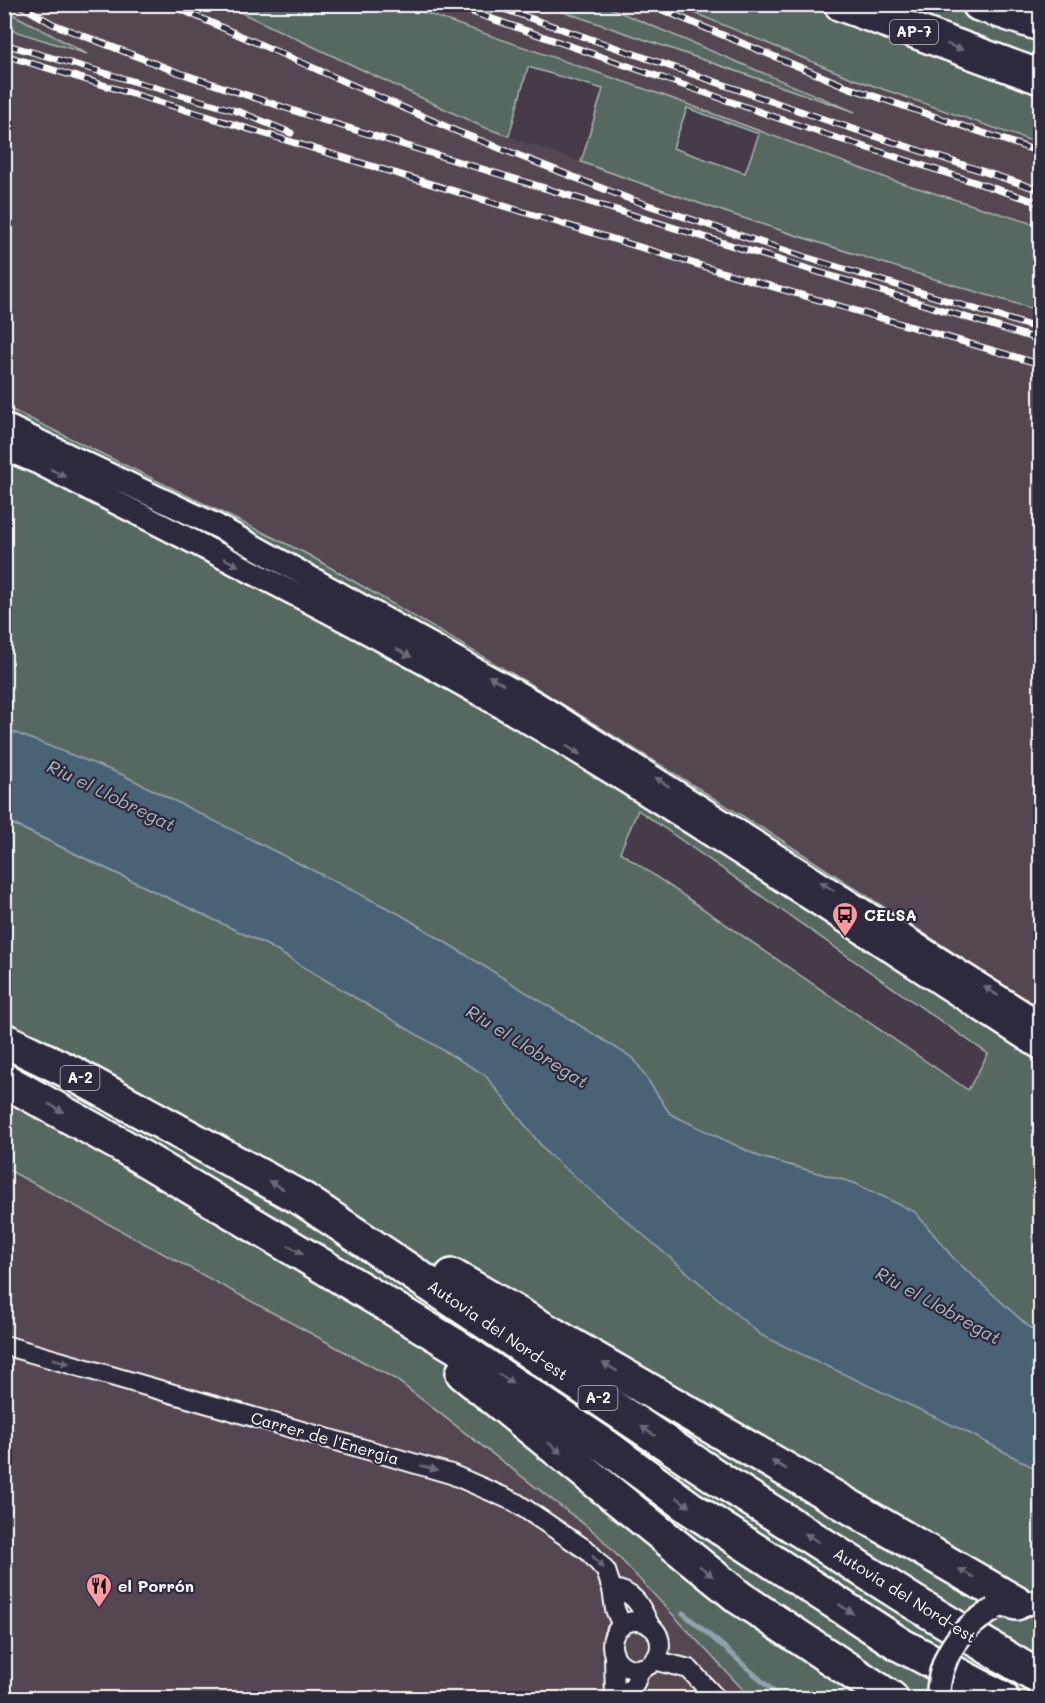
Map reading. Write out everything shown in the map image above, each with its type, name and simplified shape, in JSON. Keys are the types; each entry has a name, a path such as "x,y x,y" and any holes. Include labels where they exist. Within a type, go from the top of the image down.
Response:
{"highway":[{"name":"AP-7","path":"841,4 1041,77"},
{"path":"979,4 1041,24"},
{"name":"Autovia del Nord-est","path":"4,1040 70,1072 304,1200 721,1480 915,1604 1041,1678"},
{"name":"A-2","path":"4,1080 121,1145 459,1348 607,1447 690,1508 901,1645 1002,1698"},
{"path":"304,1200 467,1284 1016,1605"},
{"path":"367,1293 740,1598 891,1698"}],"street":[{"path":"4,425 217,526 536,703 1041,1023"},
{"path":"4,448 37,462 364,630 546,733 674,812 1041,1048"},
{"name":"Carrer de l'Energia","path":"4,1345 451,1474 515,1502 588,1551 606,1571 615,1609 622,1626"},
{"path":"612,1589 621,1590 638,1599 650,1626"},
{"path":"938,1698 941,1668 955,1640 972,1622 1016,1605"},
{"path":"615,1698 613,1638 622,1626 636,1621 656,1631 660,1646 623,1698"},
{"path":"614,1654 625,1666 647,1664 689,1669 716,1698"}],"shaded area":[{"path":"5,5 225,5 483,127 659,190 874,261 1040,311 1040,1009 775,836 535,687 307,554 5,406 4,28 83,52 5,10"},
{"path":"402,5 544,5 844,107 603,5 674,5 854,79 1040,144 1040,226 892,181 668,97"},
{"path":"4,1168 395,1379 598,1535 751,1698 5,1698"}],"green space":[{"path":"225,5 402,5 668,97 892,180 1040,226 1040,311 810,240 581,162 603,89 528,67 509,136 483,127","holes":["687,108 759,134 745,173 673,148"]},
{"path":"544,5 603,5 855,112"},
{"path":"675,5 1040,5 1040,144 854,79"},
{"path":"5,10 87,54 5,28"},
{"path":"4,406 307,554 535,687 775,836 1040,1009 1040,1337 954,1259 915,1212 854,1183 760,1157 670,1114 634,1059 401,915 123,775 5,729","holes":["638,810 988,1054 968,1090 620,852"]},
{"path":"4,820 267,945 485,1075 548,1154 969,1433 1040,1471 1040,1698 751,1698 598,1535 395,1379 5,1168"}],"water":[{"name":"Riu el Llobregat","path":"5,729 123,775 401,915 634,1059 670,1114 760,1157 854,1183 915,1212 954,1259 1040,1337 1040,1471 969,1433 761,1335 548,1154 485,1075 267,945 5,820"}],"waterway":[{"path":"683,1613 781,1698"}],"railway":[{"path":"18,4 53,24 177,72 316,118 1040,340"},
{"path":"169,4 456,131 627,198 805,257 1040,329"},
{"path":"449,4 824,134 1040,203"},
{"path":"489,4 832,122 1040,190"},
{"path":"648,4 850,88 1040,152"},
{"path":"4,44 240,112 291,133"},
{"path":"4,55 732,275 1040,364"}],"place":[{"name":"CELSA","path":"845,938"},
{"name":"el Porrón","path":"99,1609"}]}
